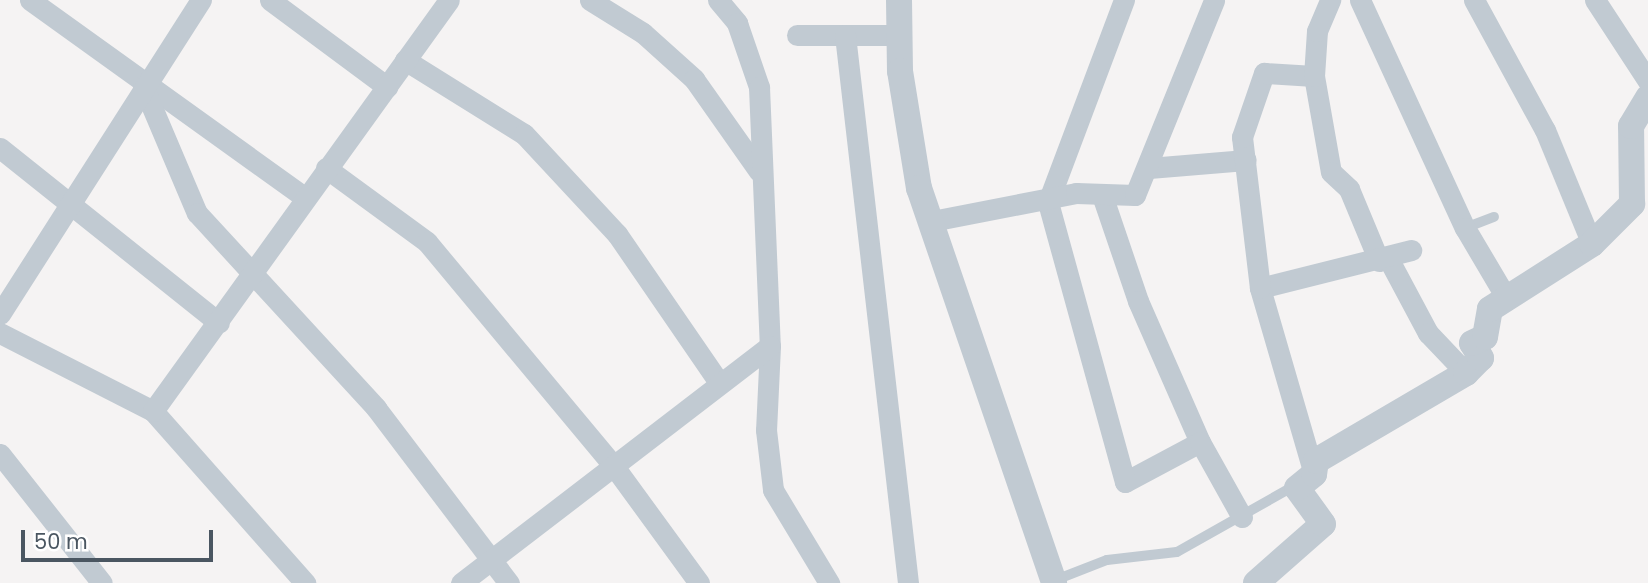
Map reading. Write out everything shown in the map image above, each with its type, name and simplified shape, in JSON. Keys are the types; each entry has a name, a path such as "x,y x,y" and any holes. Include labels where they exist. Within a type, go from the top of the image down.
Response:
{"street":[{"path":"30,0 143,86 188,109 303,196"},
{"path":"0,314 69,198 201,0"},
{"path":"270,0 387,87"},
{"path":"153,411 219,323 247,273 449,0"},
{"path":"590,0 643,33 694,79 759,171"},
{"path":"718,0 737,23 759,87 759,171 770,346 766,430 774,490 829,583"},
{"path":"899,0 898,35 919,188 1054,582"},
{"path":"1124,0 1048,202 1125,482 1200,442"},
{"path":"932,221 1102,195 1135,195 1149,168 1214,0"},
{"path":"1330,0 1317,31 1314,76 1331,172 1349,189 1384,260 1429,333 1466,373"},
{"path":"1360,0 1465,228 1507,299"},
{"path":"1474,0 1545,130 1592,244"},
{"path":"1256,583 1323,524 1297,488 1314,474 1316,461 1466,373 1481,358 1472,343 1485,337 1490,309 1592,244 1632,204 1631,126 1647,90 1595,0"},
{"path":"797,35 898,35"},
{"path":"845,35 908,583"},
{"path":"405,60 524,134 617,234 718,381"},
{"path":"1314,76 1264,73 1242,137 1260,288 1314,474"},
{"path":"143,86 197,213 247,273 376,408 509,583"},
{"path":"1633,144 1648,168"},
{"path":"0,148 69,198 219,323"},
{"path":"1149,168 1246,160"},
{"path":"326,168 427,242 613,465 699,583"},
{"path":"1102,195 1138,301 1200,442 1242,517"},
{"path":"1260,288 1384,260 1410,250"},
{"path":"0,333 153,411 305,583"},
{"path":"461,583 718,381 770,346"},
{"path":"0,454 102,583"}],"lane":[{"path":"1465,228 1494,217"},
{"path":"1054,582 1107,560 1177,552 1314,474"}]}
